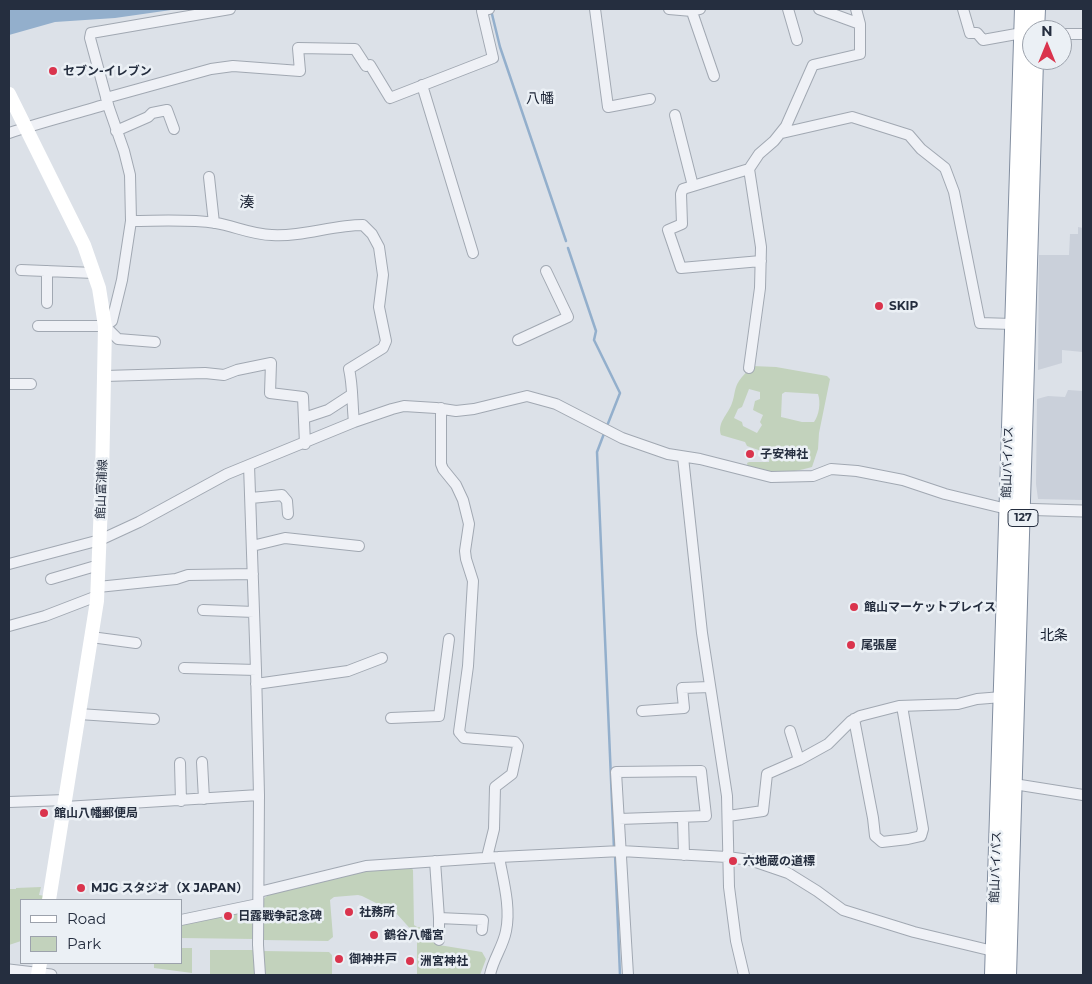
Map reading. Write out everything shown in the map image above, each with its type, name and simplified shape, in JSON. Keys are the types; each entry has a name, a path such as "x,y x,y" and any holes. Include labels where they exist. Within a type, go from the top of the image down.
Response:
{"highway":[{"name":"館山バイパス","path":"1008,975 1014,784 1015,509 1012,324 1027,70"},
{"name":"館山バイパス","path":"993,975 1002,697 1015,509 1035,70"}],"main road":[{"name":"館山富浦線","path":"9,94 83,240 94,272 105,326 98,591 49,899"}],"street":[{"path":"38,326 105,326 112,320 122,280 131,221 130,174 107,101 90,38 91,33 230,9"},
{"path":"9,133 211,69 233,66 300,71 298,48 354,49 366,66 370,65 390,98 493,58 482,11 488,9"},
{"path":"595,9 608,107 650,99"},
{"path":"669,9 694,10 714,76"},
{"path":"788,9 797,40"},
{"path":"819,9 860,24"},
{"path":"761,261 681,268 668,230 682,224 681,194 683,189 749,169 759,154 782,133 813,64 860,54 860,24 856,9"},
{"path":"963,9 970,33 977,33 983,40 1022,32"},
{"path":"422,85 473,253"},
{"path":"116,131 148,117 152,113 167,110 174,129"},
{"path":"675,115 693,186"},
{"path":"782,133 852,117 909,135 921,149 945,168 954,192 980,323 1012,324"},
{"path":"748,368 760,288 761,261 761,247 749,169"},
{"path":"209,177 214,223"},
{"path":"131,221 214,223 270,236 294,235 320,229 363,224 372,234 379,247 383,275 379,307 386,341 383,348 349,368 352,382 351,396 354,422"},
{"path":"21,270 94,272"},
{"path":"47,271 47,303"},
{"path":"518,340 568,317 546,271"},
{"path":"105,326 118,339 155,342"},
{"path":"105,376 205,373 224,375 237,370 270,363 270,393 303,397 305,444"},
{"path":"9,384 31,384"},
{"path":"304,418 328,410 351,396"},
{"path":"9,564 100,540 139,522 227,474 305,444 354,422 404,406 441,408 456,411 474,409 526,396 556,404 637,445 771,477 813,476 831,469 858,471 903,480 945,494 1015,509 1083,511"},
{"path":"441,408 441,464 456,485 463,500 469,524 465,551 466,559 474,581 468,666 459,732 464,738 516,742 518,746 512,774 495,787 494,830 487,857"},
{"path":"684,457 702,633 727,796 729,887 736,941 744,975"},
{"path":"249,465 259,795 258,904 260,975"},
{"path":"251,498 282,496 286,501 288,514"},
{"path":"252,546 285,538 359,546"},
{"path":"51,579 99,565"},
{"path":"9,626 45,616 98,591 176,579 188,575 253,574"},
{"path":"203,610 254,612"},
{"path":"91,637 136,643"},
{"path":"392,718 438,716 449,639"},
{"path":"256,684 348,670 382,658"},
{"path":"184,668 256,670"},
{"path":"642,711 684,708 682,688 710,687"},
{"path":"728,816 764,811 767,774 799,760 828,744 854,719 860,716 902,706 958,704 977,698 1002,697"},
{"path":"854,719 875,836 882,842 921,836 923,830 902,706"},
{"path":"79,714 154,720"},
{"path":"790,731 799,760"},
{"path":"202,762 204,799"},
{"path":"180,763 181,801"},
{"path":"619,819 706,816 700,771 616,772 619,819 617,851 628,975"},
{"path":"1014,784 1083,794"},
{"path":"9,802 65,804 181,801 259,795"},
{"path":"683,818 684,855"},
{"path":"259,892 366,866 487,857 617,851 727,857 750,860 788,873 843,910 914,932 993,951"},
{"path":"490,975 496,954 506,932 508,919 499,857"},
{"path":"435,861 439,918 438,940"},
{"path":"182,920 258,904"},
{"path":"439,918 483,920 482,930"},
{"path":"9,970 42,972"}],"shaded area":[{"path":"1078,227 1083,228 1083,352 1062,350 1062,363 1038,370 1039,255 1069,255 1070,234 1078,234"},
{"path":"1068,390 1083,391 1083,500 1038,499 1036,484 1037,399 1048,396 1065,397"}],"green space":[{"path":"752,366 776,367 827,376 830,379 819,433 818,449 812,467 780,472 748,468 747,463 749,462 769,462 770,454 747,446 745,442 721,435 720,426 732,403 737,384","holes":["749,389 760,392 760,399 755,401 753,410 763,415 760,422 762,425 757,433 743,426 742,422 734,418 738,409 742,407","785,392 818,394 819,409 814,422 802,422 781,417 782,394"]},
{"path":"410,866 413,870 414,925 436,929 439,945 482,952 486,959 480,975 417,975 417,938 415,934 396,913 358,895 334,897 330,900 333,937 328,941 263,940 261,901 273,891 366,868"},
{"path":"41,887 39,895 45,896 44,899 20,899 20,941 9,945 9,889"},
{"path":"246,911 254,919 254,939 182,938 182,924"},
{"path":"182,948 192,948 192,973 154,968 154,964 182,964"},
{"path":"210,950 254,950 255,975 210,975"},
{"path":"263,951 329,952 332,955 332,975 264,975"}],"water":[{"path":"9,9 178,9 115,18 55,22 9,35"}],"waterway":[{"path":"491,10 500,47 566,241"},
{"path":"568,248 596,331 594,340 620,393 607,426"},
{"path":"605,431 597,452 614,849"},
{"path":"615,854 620,975"}],"place":[{"name":"セブン-イレブン","path":"53,71"},
{"name":"SKIP","path":"879,306"},
{"name":"子安神社","path":"750,454"},
{"name":"館山マーケットプレイス","path":"854,607"},
{"name":"尾張屋","path":"851,645"},
{"name":"館山八幡郵便局","path":"44,813"},
{"name":"六地蔵の道標","path":"733,861"},
{"name":"MJG スタジオ（X JAPAN）","path":"81,888"},
{"name":"社務所","path":"349,912"},
{"name":"日露戰争記念碑","path":"228,916"},
{"name":"鶴谷八幡宮","path":"374,935"},
{"name":"御神井戸","path":"339,959"},
{"name":"洲宮神社","path":"410,961"}],"district":[{"name":"八幡","path":"540,99"},
{"name":"湊","path":"247,203"},
{"name":"北条","path":"1054,636"}]}
